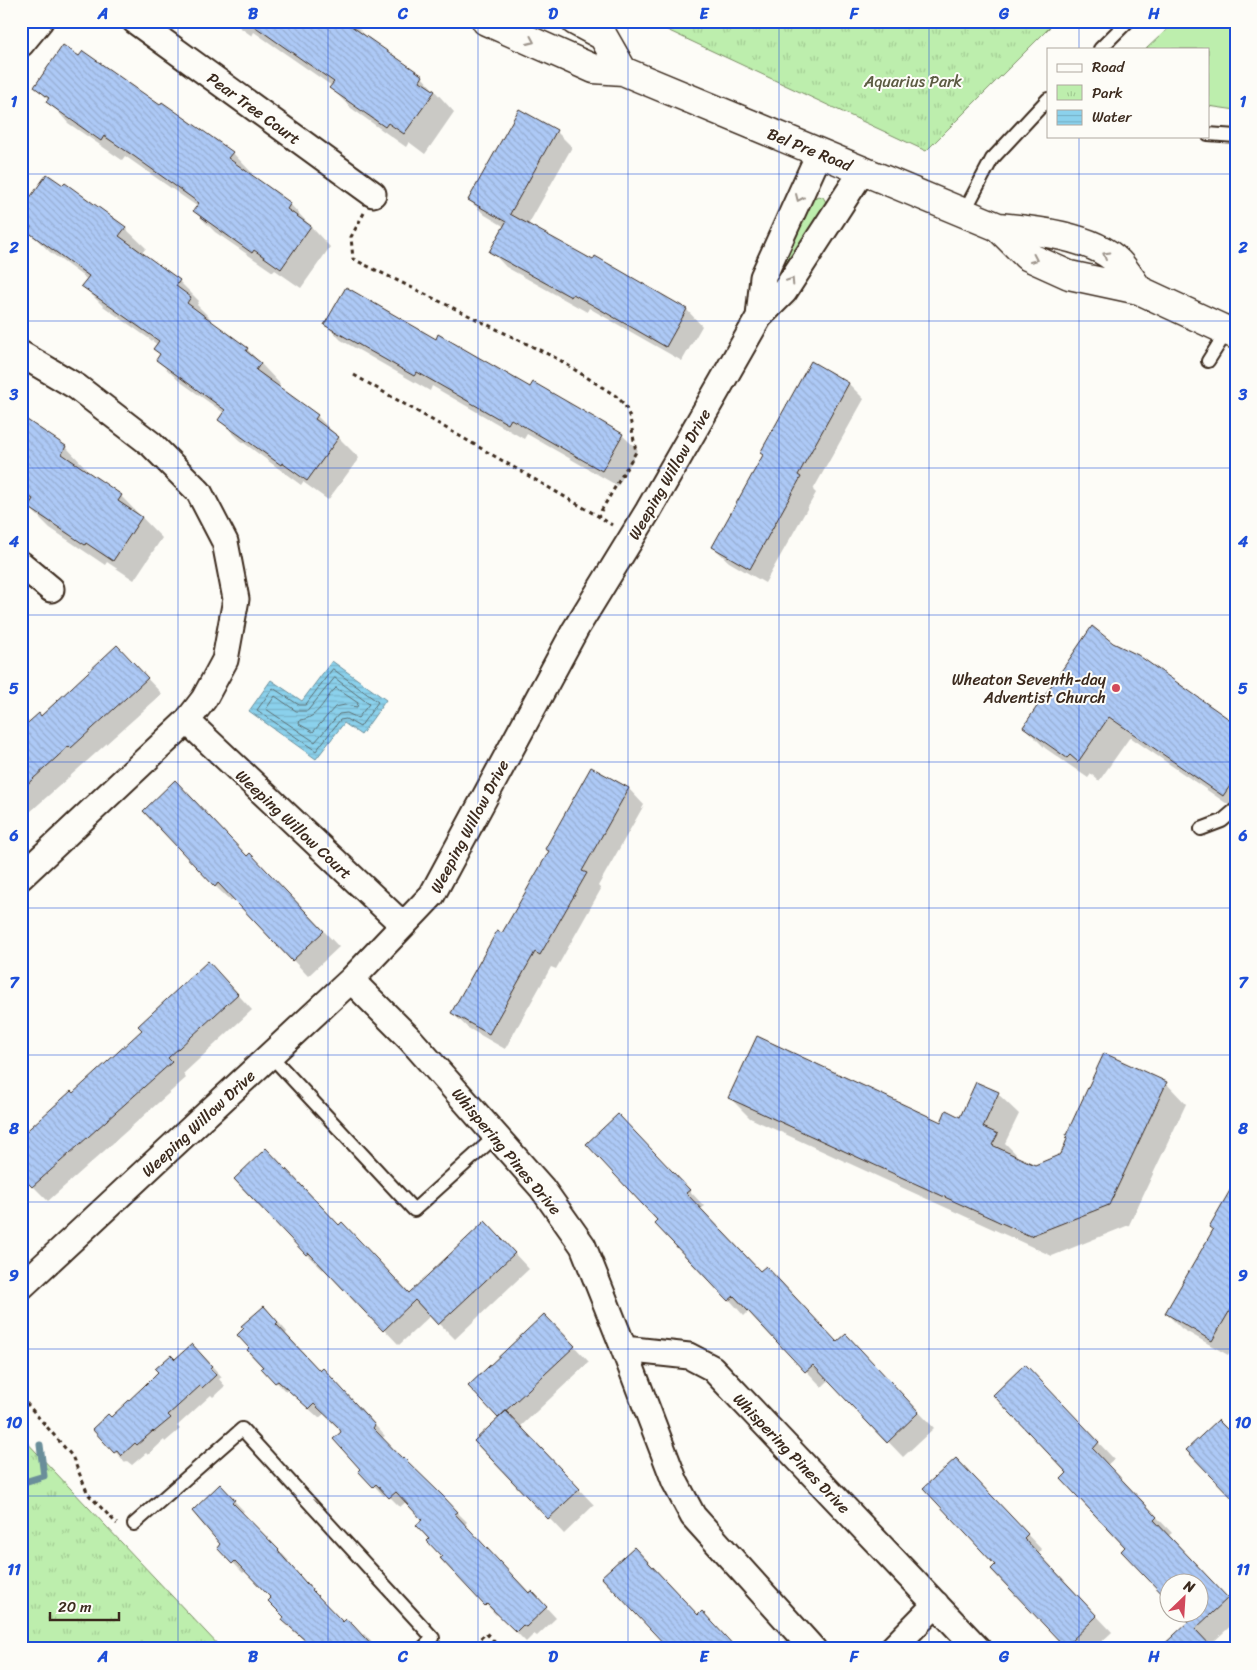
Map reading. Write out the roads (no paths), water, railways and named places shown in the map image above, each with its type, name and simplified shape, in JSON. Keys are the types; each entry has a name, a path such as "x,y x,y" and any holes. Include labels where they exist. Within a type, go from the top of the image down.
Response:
{"main road":[{"name":"Bel Pre Road","path":"486,21 594,69 623,71 998,227 1036,231 1086,243 1117,261 1139,290 1232,327"},
{"path":"575,21 603,36 623,71"}],"street":[{"path":"21,44 40,21"},
{"name":"Pear Tree Court","path":"135,21 370,192"},
{"name":"Weeping Willow Drive","path":"759,317 763,277 819,154"},
{"name":"Weeping Willow Drive","path":"21,1287 351,980 432,895 575,630 633,536 759,317 784,292 862,170"},
{"path":"21,354 77,387 151,444 199,492 225,542 236,599 225,660 204,699 187,721 21,877"},
{"path":"21,564 52,589"},
{"name":"Weeping Willow Court","path":"187,721 403,926"},
{"name":"Whispering Pines Drive","path":"351,980 410,1040 496,1135 542,1188 584,1246 675,1482 693,1516 813,1649"},
{"name":"Whispering Pines Drive","path":"624,1349 688,1356 712,1368 978,1649"},
{"path":"892,1649 936,1604"}],"lane":[{"path":"1101,48 1128,21"},
{"path":"963,214 992,160 1047,100"},
{"path":"1210,134 1236,136"},
{"path":"1208,361 1232,327"},
{"path":"1201,829 1222,821 1236,809"},
{"path":"271,1056 414,1210 496,1135"},
{"path":"134,1524 242,1429 434,1638 422,1649"}],"water":[{"path":"332,661 386,700 361,735 344,723 316,759 249,711 271,680 302,701"}],"waterway":[{"path":"21,1483 44,1476 40,1445"}],"place":[{"name":"Wheaton Seventh-day Adventist Church","path":"1116,688"}],"park label":[{"name":"Aquarius Park","path":"913,81"}]}
